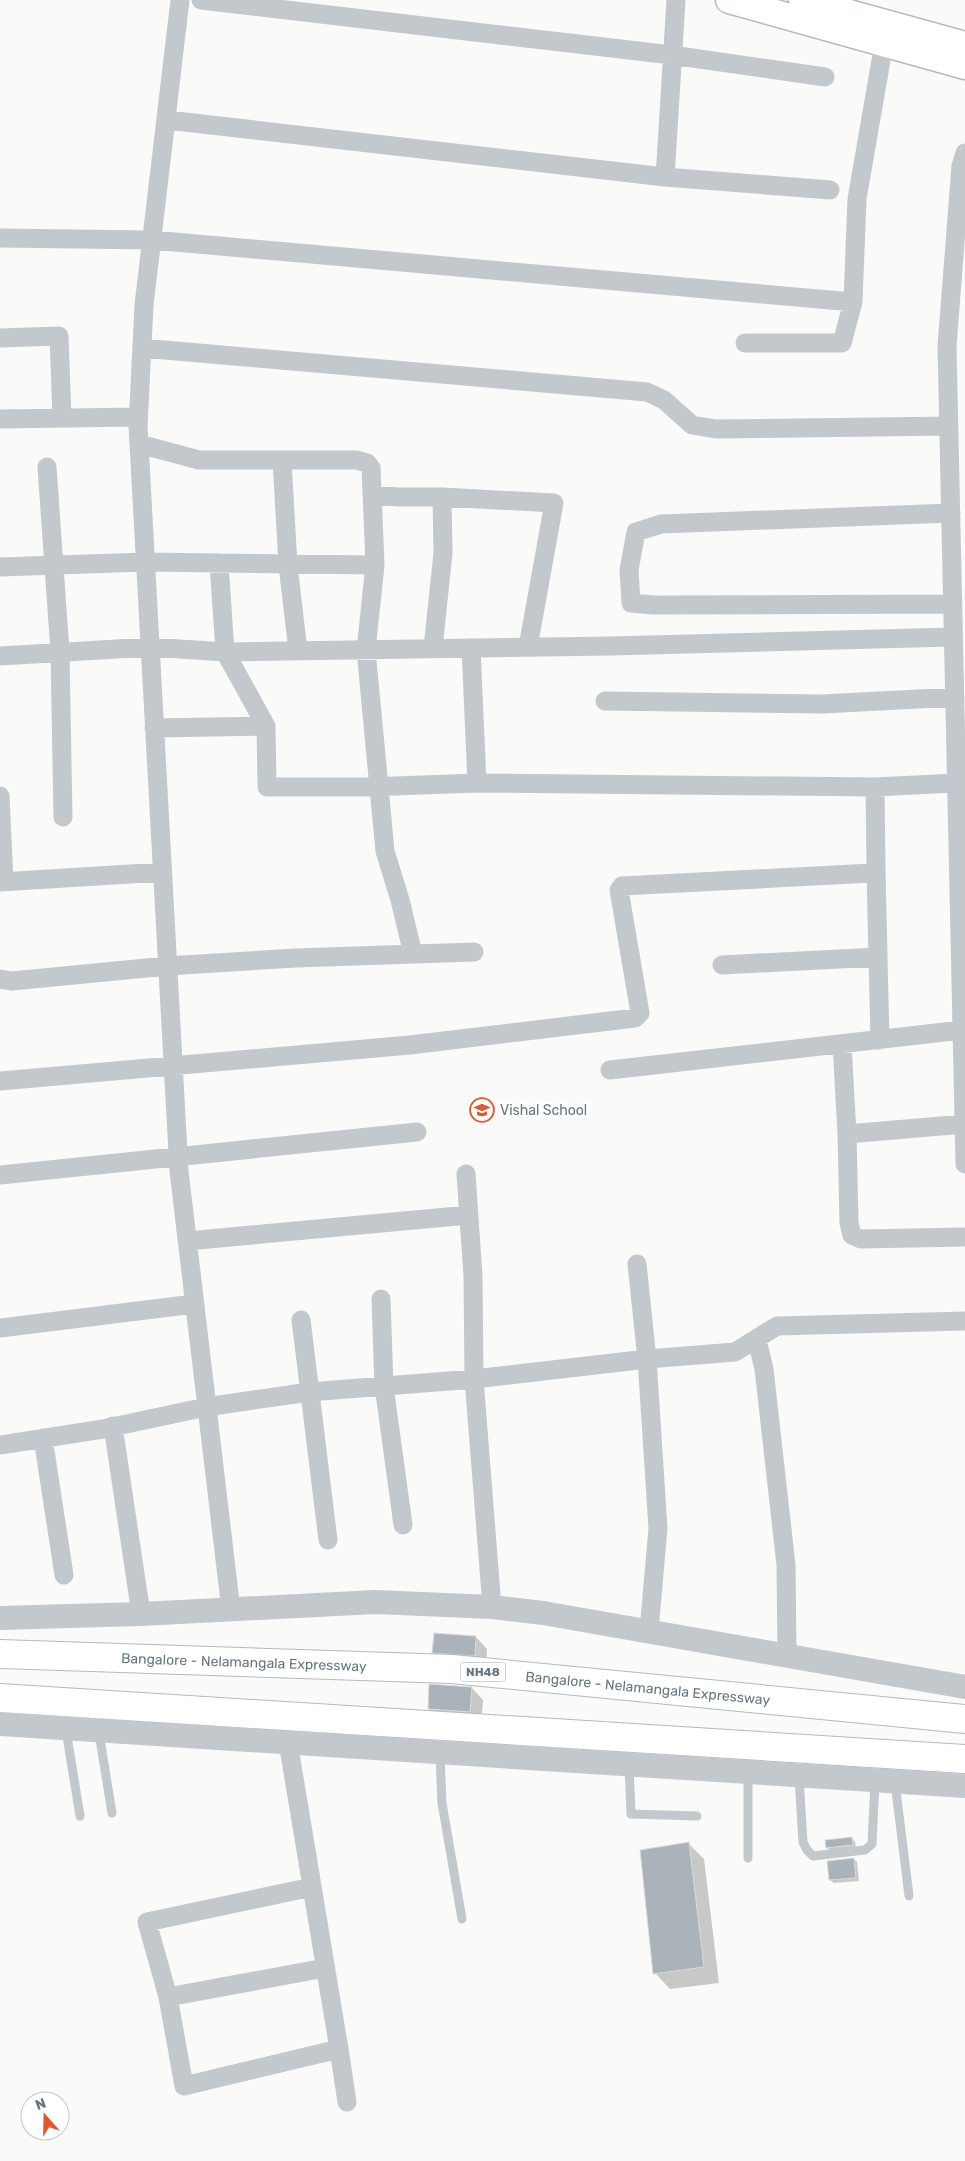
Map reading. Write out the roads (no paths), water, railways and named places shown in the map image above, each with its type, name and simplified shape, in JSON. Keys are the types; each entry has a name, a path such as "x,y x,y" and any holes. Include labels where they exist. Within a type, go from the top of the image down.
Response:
{"highway":[{"name":"Bangalore - Nelamangala Expressway","path":"0,1654 452,1668 965,1719"},
{"path":"0,1698 965,1759"}],"main road":[{"path":"730,0 965,66"},
{"path":"802,0 965,46"}],"street":[{"path":"180,0 144,305 138,444 178,1156 230,1610"},
{"path":"201,0 672,55 825,77"},
{"path":"665,177 676,0"},
{"path":"745,343 842,343 853,302 858,199 884,43"},
{"path":"167,120 665,177 830,190"},
{"path":"965,153 961,166 960,257 951,513 965,1164"},
{"path":"0,238 152,240 853,302"},
{"path":"0,338 59,336 62,418"},
{"path":"142,348 647,392 664,400 692,425 716,429 954,421"},
{"path":"0,419 138,417"},
{"path":"138,444 199,460 282,462 339,459 367,463 371,468 375,565 366,650 385,851 400,900 412,954"},
{"path":"282,462 288,565 298,651"},
{"path":"48,467 60,652 63,817"},
{"path":"372,494 399,497 442,497 554,503 528,647"},
{"path":"433,648 443,552 442,497"},
{"path":"951,513 660,524 636,532 630,570 631,603 654,605 953,604"},
{"path":"0,567 145,562 375,565"},
{"path":"220,563 225,652 266,726 266,787 378,787 477,783 875,787 956,783"},
{"path":"0,656 150,647 225,652 953,637"},
{"path":"470,648 477,783"},
{"path":"605,701 823,704 955,697"},
{"path":"154,728 266,726"},
{"path":"875,787 880,1040"},
{"path":"0,796 2,882 162,872"},
{"path":"0,1081 410,1045 635,1018 640,1013 619,890 622,886 872,873 876,869"},
{"path":"0,979 12,981 168,966 296,958 474,952"},
{"path":"722,965 878,957"},
{"path":"610,1070 962,1030"},
{"path":"842,1044 847,1134 848,1222 852,1235 861,1239 965,1237"},
{"path":"847,1134 964,1124"},
{"path":"0,1175 417,1132"},
{"path":"466,1174 473,1276 474,1380 492,1607"},
{"path":"187,1241 469,1215"},
{"path":"637,1264 647,1359 658,1528 649,1631"},
{"path":"381,1299 384,1386 403,1525"},
{"path":"0,1328 194,1304"},
{"path":"301,1320 328,1540"},
{"path":"0,1445 113,1426 206,1407 309,1392 474,1380 647,1359 735,1352 777,1326 965,1321"},
{"path":"757,1340 764,1370 786,1566 787,1656"},
{"path":"113,1426 141,1614"},
{"path":"43,1438 64,1575"},
{"path":"0,1618 141,1614 375,1602 492,1607 543,1613 965,1687"},
{"path":"0,1724 965,1786"},
{"path":"288,1742 347,2102"},
{"path":"312,1887 147,1922 168,1997 184,2086 338,2049"},
{"path":"168,1997 325,1968"}],"lane":[{"path":"66,1728 80,1816"},
{"path":"98,1730 112,1814"},
{"path":"439,1752 442,1803 462,1919"},
{"path":"629,1764 631,1814 697,1816"},
{"path":"748,1772 748,1858"},
{"path":"798,1776 803,1842 813,1856 865,1850 872,1844 885,1780"},
{"path":"885,1780 909,1896"}],"place":[{"name":"Vishal School","path":"482,1110"}]}
